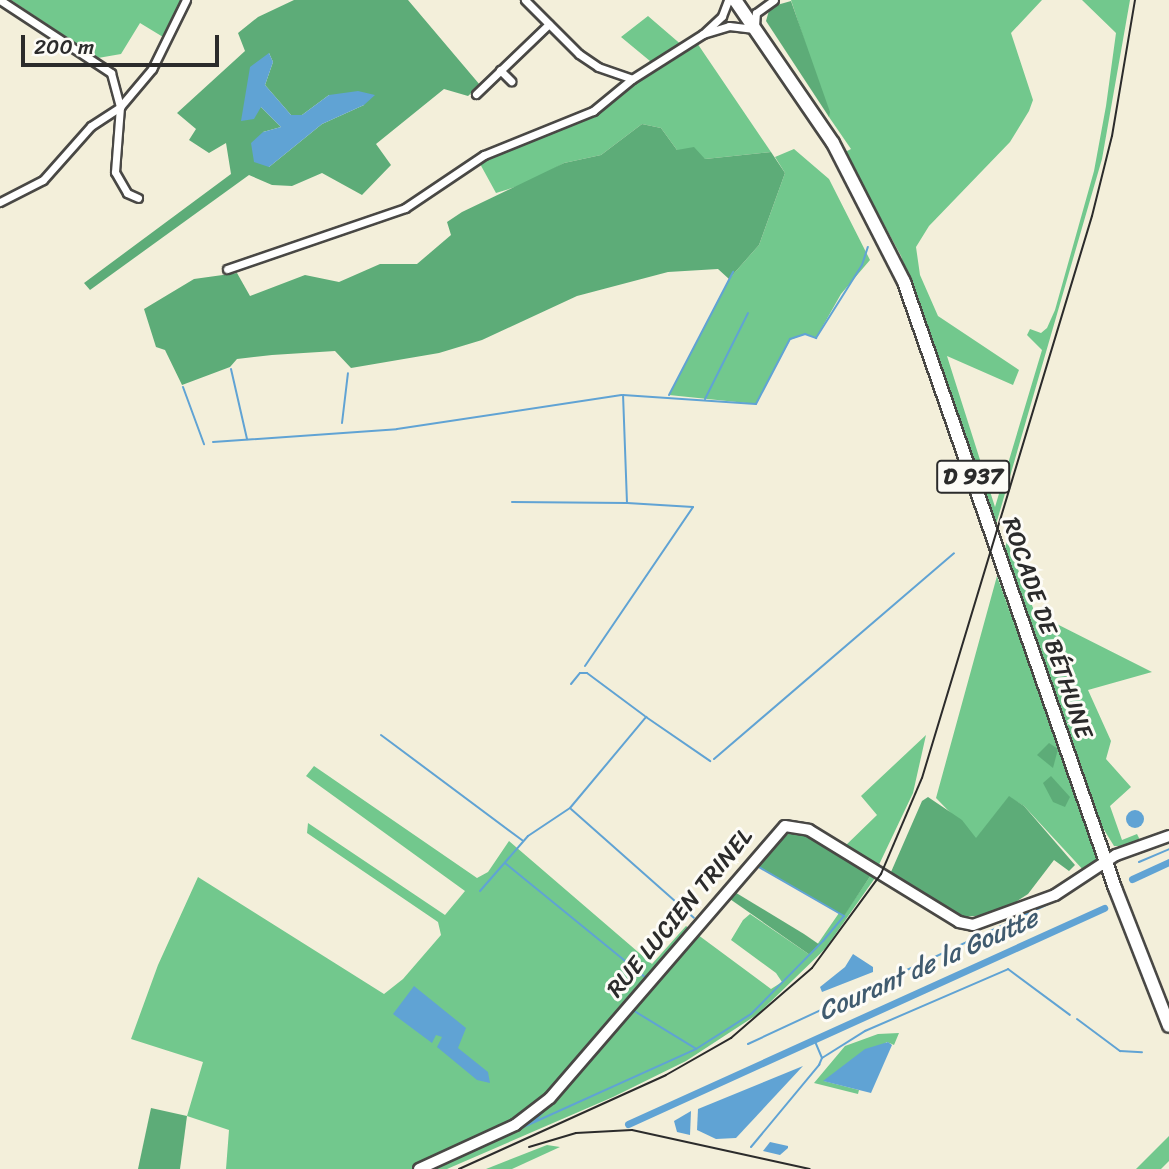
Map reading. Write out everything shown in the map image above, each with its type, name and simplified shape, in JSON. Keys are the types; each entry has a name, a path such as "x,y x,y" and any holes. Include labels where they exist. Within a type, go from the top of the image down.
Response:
{"main road":[{"name":"ROCADE DE BÉTHUNE","path":"731,0 756,30 846,165 904,282 1108,862 1169,1026"}],"street":[{"path":"0,0 102,64 111,73 120,107 115,172 127,192 138,198"},
{"path":"0,202 43,180 91,126 120,107 152,69 186,0"},
{"path":"525,0 597,67 632,79"},
{"path":"227,269 405,208 484,155 593,111 632,79 703,34 722,16 731,0"},
{"path":"703,34 729,26 756,30 756,13 774,0"},
{"path":"476,94 549,23"},
{"path":"500,70 511,81"},
{"name":"RUE LUCIEN TRINEL","path":"419,1169 515,1125 550,1098 782,828 796,825 809,830 959,922 974,925 1055,895 1108,862"},
{"path":"1108,862 1116,855 1166,837"}],"green space":[{"path":"11,0 183,0 163,37 140,23 121,54 98,58"},
{"path":"294,0 408,0 480,85 468,96 444,89 376,144 391,165 362,195 322,173 292,186 272,185 249,175 90,290 84,283 231,174 226,143 209,153 189,140 196,129 177,113 245,51 238,33 258,17","holes":["269,53 273,62 265,85 291,115 302,115 329,95 364,105 322,124 269,167 263,132 281,127 261,107"]},
{"path":"791,0 1042,0 1011,33 1033,100 1029,111 1010,142 929,226 916,247 920,275 938,316 1019,370 1013,385 947,356 995,507 1042,350 1027,335 1030,329 1041,333 1047,328 1055,310 1094,171 1106,106 1116,33 1082,0 1130,0 1102,159 995,528 901,256 845,152 851,149 829,117"},
{"path":"791,1 830,112 829,117 766,21 770,7"},
{"path":"648,16 684,47 695,40 771,152 705,159 677,150 661,128 642,124 601,155 564,163 528,183 496,193 479,162 484,155 593,111 656,66 621,37"},
{"path":"642,124 661,128 677,150 694,147 705,159 771,152 785,173 759,245 729,279 718,269 668,272 577,296 482,340 439,353 351,368 335,351 272,355 237,359 230,367 182,385 165,350 156,347 144,309 194,279 237,273 250,296 305,275 339,282 380,264 417,264 451,235 447,222 462,212 564,163 601,155"},
{"path":"794,149 829,179 870,260 841,294 816,338 805,334 790,340 756,404 669,395 729,279 759,245 785,173 775,157"},
{"path":"1007,541 1035,613 1152,672 1088,690 1111,741 1106,759 1131,787 1110,806 1122,840 1137,834 1140,840 1125,846 1114,846 1098,820 1004,552"},
{"path":"997,576 1098,856 1086,873 1024,806 1009,797 976,839 936,798"},
{"path":"926,735 913,793 876,871 842,849 877,815 861,796"},
{"path":"1049,743 1058,749 1053,768 1037,755"},
{"path":"314,766 477,878 488,872 509,841 652,964 686,926 771,989 782,982 776,973 731,940 743,920 750,914 810,955 839,913 844,915 871,875 875,878 825,949 758,1014 686,1061 613,1097 447,1169 226,1169 229,1130 187,1116 203,1062 131,1039 158,965 198,877 384,994 403,979 441,935 438,922 307,833 308,823 445,915 465,891 306,776"},
{"path":"1051,776 1070,797 1065,807 1053,802 1043,783"},
{"path":"1009,796 1024,806 1075,865 1069,871 1054,860 1028,894 997,914 964,917 891,872 922,801 928,797 962,820 976,838"},
{"path":"791,831 802,832 871,875 844,916 756,865"},
{"path":"733,891 820,945 810,955 727,897"},
{"path":"899,1033 894,1045 887,1042 824,1081 859,1090 858,1094 814,1083 845,1046 878,1034"},
{"path":"151,1108 187,1116 180,1169 138,1169"},
{"path":"1169,1136 1169,1161 1161,1169 1136,1169"},
{"path":"547,1145 560,1147 512,1169 486,1169"}],"water":[{"path":"269,53 273,62 265,85 291,115 302,115 329,95 358,91 375,95 364,105 322,124 269,167 254,162 251,143 263,132 281,127 261,107 254,119 241,121 250,67"},
{"path":"1135,810 1141,813 1144,819 1141,825 1135,828 1129,825 1126,819 1129,813"},
{"path":"853,954 873,967 873,972 822,992 820,987 845,967"},
{"path":"414,986 466,1028 458,1048 488,1072 490,1083 477,1080 437,1047 442,1037 436,1035 432,1043 393,1014"},
{"path":"888,1042 892,1045 871,1093 823,1081 865,1049"},
{"path":"803,1066 736,1138 716,1139 697,1130 698,1109"},
{"path":"691,1111 690,1135 677,1132 674,1121"},
{"path":"770,1142 788,1148 780,1155 763,1151"}],"waterway":[{"path":"585,666 693,507 627,503 623,395 756,404 790,339 805,334 816,338 862,265 868,247"},
{"path":"669,395 733,272"},
{"path":"705,399 748,313"},
{"path":"231,369 247,439"},
{"path":"342,423 348,373"},
{"path":"183,387 204,444"},
{"path":"213,442 397,429 621,395"},
{"path":"512,502 627,503"},
{"path":"714,759 954,553"},
{"path":"571,684 580,673 587,673 645,716"},
{"path":"480,891 528,836 570,808 646,717 710,761"},
{"path":"381,735 523,841"},
{"path":"571,809 694,918"},
{"path":"1139,862 1169,849"},
{"name":"Courant de la Goutte","path":"1132,879 1169,862"},
{"path":"505,863 646,978"},
{"path":"519,1129 696,1049 751,1014 844,916 757,866"},
{"path":"748,1044 1053,902"},
{"name":"Courant de la Goutte","path":"628,1124 1104,908"},
{"path":"822,1058 865,1031 1008,969 1070,1015"},
{"path":"631,1009 695,1048"},
{"path":"1077,1019 1120,1051 1142,1052"},
{"name":"Courant de la Goutte","path":"751,1147 819,1065 822,1058 814,1039"},
{"path":"534,1122 547,1107"}],"railway":[{"path":"459,1169 666,1075 731,1038 812,968 881,874 922,778 1092,216 1112,136 1135,0"},
{"path":"529,1147 576,1133 632,1130 810,1169"}]}
